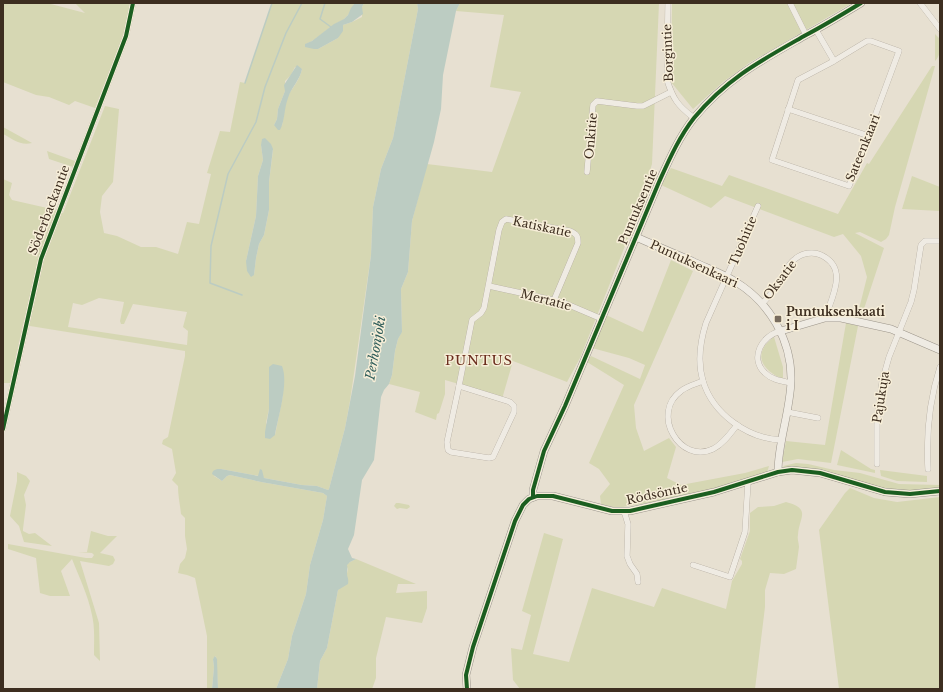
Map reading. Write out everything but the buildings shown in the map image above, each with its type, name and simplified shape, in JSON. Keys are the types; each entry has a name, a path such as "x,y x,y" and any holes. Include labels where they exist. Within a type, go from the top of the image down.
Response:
{"street":[{"name":"Söderbackantie","path":"3,429 41,259 126,36 133,3"},
{"name":"Borgintie","path":"668,3 667,80 670,92 681,108 694,118"},
{"path":"790,3 806,35"},
{"name":"Puntuksentie","path":"533,497 533,490 544,451 673,152 694,118 718,92 739,74 776,51 816,30 861,3"},
{"path":"920,3 940,29"},
{"path":"816,30 834,61"},
{"name":"Sateenkaari","path":"867,41 871,41 899,52 869,136 849,186 772,160 798,80 834,61 867,41"},
{"name":"Onkitie","path":"587,172 594,105 597,101 643,106 670,92"},
{"path":"788,109 869,136"},
{"name":"Tuohitie","path":"703,381 700,362 700,343 706,323 758,206"},
{"name":"Katiskatie","path":"489,286 499,230 502,222 506,219 570,231 576,233 578,237 578,244 554,300"},
{"name":"Puntuksenkaari","path":"636,237 727,277 745,288 762,304 781,331 790,365 791,383 778,472"},
{"name":"Pajukuja","path":"877,464 877,424 880,393 885,369 908,310 914,290 921,245 925,241 940,241"},
{"name":"Oksatie","path":"762,304 775,289 790,263 800,255 806,253 817,253 831,262 837,271 837,284 825,318"},
{"path":"459,386 510,402 514,406 514,412 493,457 488,458 456,453 448,450 447,442 472,320 481,313 484,308 489,286"},
{"name":"Mertatie","path":"489,286 562,302 602,319"},
{"path":"791,383 768,376 762,370 759,364 758,353 761,345 770,335 825,318 850,320 874,325 899,332 940,350"},
{"path":"928,469 927,451 929,416 940,367"},
{"path":"737,425 718,446 706,451 692,450 686,448 673,435 669,428 668,420 670,406 680,391 703,381 718,407 737,425 759,436 782,440"},
{"path":"787,412 818,418"},
{"name":"Rödsöntie","path":"533,497 553,496 612,511 624,511 714,492 778,472 792,470 820,473 877,490 894,493 910,494 940,491"},
{"path":"693,565 730,577 745,532 748,482"},
{"path":"467,689 466,675 473,647 514,521 523,505 533,497"},
{"path":"624,511 628,524 627,556 630,564 637,574 638,582"}],"green space":[{"path":"3,3 47,3 85,13 75,3 131,3 124,35 95,108 75,101 69,105 49,97 36,95 3,82"},
{"path":"272,3 355,3 348,15 343,20 333,25 306,44 318,49 338,38 343,25 362,17 362,7 364,3 417,3 418,9 393,138 381,169 373,207 371,255 350,401 345,428 329,489 264,478 259,472 259,476 221,469 214,476 222,481 230,475 323,493 327,496 323,520 310,565 306,594 292,636 288,659 276,689 218,689 216,656 213,659 214,667 212,689 207,689 207,636 195,578 178,573 180,564 185,558 187,549 185,518 181,514 178,486 172,480 176,473 172,449 162,444 163,440 168,437 185,351 30,326 25,316 10,383 3,383 3,179 12,183 9,195 12,200 63,213 105,106 119,109 113,182 102,196 100,212 104,233 117,236 141,247 156,247 178,254 187,222 199,224 211,174 207,173 220,131 230,132 240,82 245,83","holes":["295,67 302,69 287,98 282,126 274,125 285,91 285,81 291,75","261,145 273,150 269,182 269,210 264,235 259,244 254,275 246,261 256,216 258,176 263,160","99,298 124,302 120,321 121,324 124,324 133,304 187,312 183,327 188,331 187,345 68,327 73,303 82,305","269,367 283,379 283,395 275,435 266,423 269,409"]},
{"path":"460,3 659,3 652,164 631,231 580,358 567,382 513,361 502,399 483,391 445,380 445,394 436,420 415,412 420,392 389,384 392,375 395,351 402,331 401,289 408,272 412,221 427,164 492,172 521,92 490,87 504,15 456,11"},
{"path":"672,3 852,3 749,63 723,82 693,109 671,82"},
{"path":"935,34 940,39 940,45 939,54 935,61"},
{"path":"932,66 935,66 895,207 889,235 881,242 860,232 855,233 884,248 861,318 857,317 867,277 861,256 843,234 834,237 725,196 711,208 661,185 671,168 722,186 729,175 838,214 867,163 869,164"},
{"path":"3,127 32,143 24,144 13,140 3,134"},
{"path":"47,151 75,161 73,167 49,159"},
{"path":"912,176 940,187 940,211 902,209"},
{"path":"671,260 693,271 634,405 636,428 644,451 669,438 676,447 667,478 681,485 745,473 769,466 767,473 720,488 683,497 617,508 601,504 600,496 610,484 599,469 589,463 624,385 587,362 591,356 640,379 645,365 629,358 592,348 606,315 643,332"},
{"path":"846,323 858,326 831,463 798,459 782,462 786,441 825,445"},
{"path":"774,337 783,367 783,379 769,371 762,361 761,355 763,349"},
{"path":"841,450 875,470 875,473 837,465"},
{"path":"796,463 860,473 899,484 940,485 940,488 893,491 785,468 783,466"},
{"path":"880,470 927,476 927,482 897,481 881,476"},
{"path":"17,472 26,476 30,481 24,495 26,505 23,531 29,534 35,533 52,546 24,542 19,526 10,516 17,481"},
{"path":"850,488 874,498 897,502 940,497 940,689 839,689 819,530"},
{"path":"786,502 799,508 802,514 798,536 799,547 796,569 784,574 770,573 765,590 765,607 755,689 520,689 513,680 511,648 522,650 531,615 522,611 544,533 563,539 533,654 569,662 592,588 654,607 662,588 726,609 732,581 742,564 740,559 750,531 750,513 758,507 774,506"},
{"path":"396,503 409,505 410,507 407,509 397,509 394,506"},
{"path":"91,531 108,536 117,536 100,553 113,556 115,560 113,564 109,566 80,561 99,623 100,661 94,655 94,625 86,593 72,559 61,571 70,596 50,596 40,593 36,558 8,549 8,544 92,558 94,555 92,553 78,552 87,552"},
{"path":"356,559 416,584 398,584 396,593 427,591 427,608 422,623 386,617 376,658 376,678 372,689 317,689 320,661 327,648 338,590 347,573 348,569 346,565"}],"water":[{"path":"355,3 364,3 362,7 363,14 352,22 343,25 343,31 338,38 318,49 305,47 305,44 312,41 334,24 344,19"},
{"name":"Perhonjoki","path":"417,3 460,3 456,11 443,75 441,109 434,142 412,221 408,272 401,289 402,332 398,339 395,351 392,375 389,384 381,397 374,460 362,480 354,535 348,549 352,558 356,559 347,565 348,584 338,590 327,648 320,661 317,689 276,689 288,659 292,636 306,594 310,565 323,520 327,496 323,493 230,475 222,481 212,474 214,470 221,469 258,476 260,469 262,470 264,478 329,489 345,428 355,376 371,255 373,207 381,169 393,138 418,9"},
{"path":"297,65 302,69 301,73 289,94 282,126 280,130 278,130 274,125 285,91 284,85"},
{"path":"265,138 271,144 273,149 269,182 269,210 264,235 259,244 254,275 251,277 247,271 246,261 256,216 258,176 263,160 261,145 262,139"},
{"path":"273,364 282,366 284,373 284,391 275,435 270,439 265,438 265,432 269,409 269,367"},
{"path":"215,656 217,659 218,689 212,689 214,667 213,659"}],"waterway":[{"path":"245,83 272,3"},
{"path":"242,295 210,283 211,246 228,174 256,122 265,87 286,33 302,3"},
{"path":"325,3 320,19 331,27"}],"cycle path":[{"path":"3,429 41,259 126,36 133,3"},
{"path":"533,497 533,490 544,451 565,406 659,182 675,149 689,125 706,104 746,71 861,3"},
{"path":"467,689 466,675 473,647 515,521 523,505 529,499 537,496 553,496 612,511 630,511 714,492 778,472 792,470 820,473 885,492 910,494 940,491"}],"place":[{"name":"Puntuksenkaati i I","path":"778,319"}],"district":[{"name":"PUNTUS","path":"479,360"}]}
